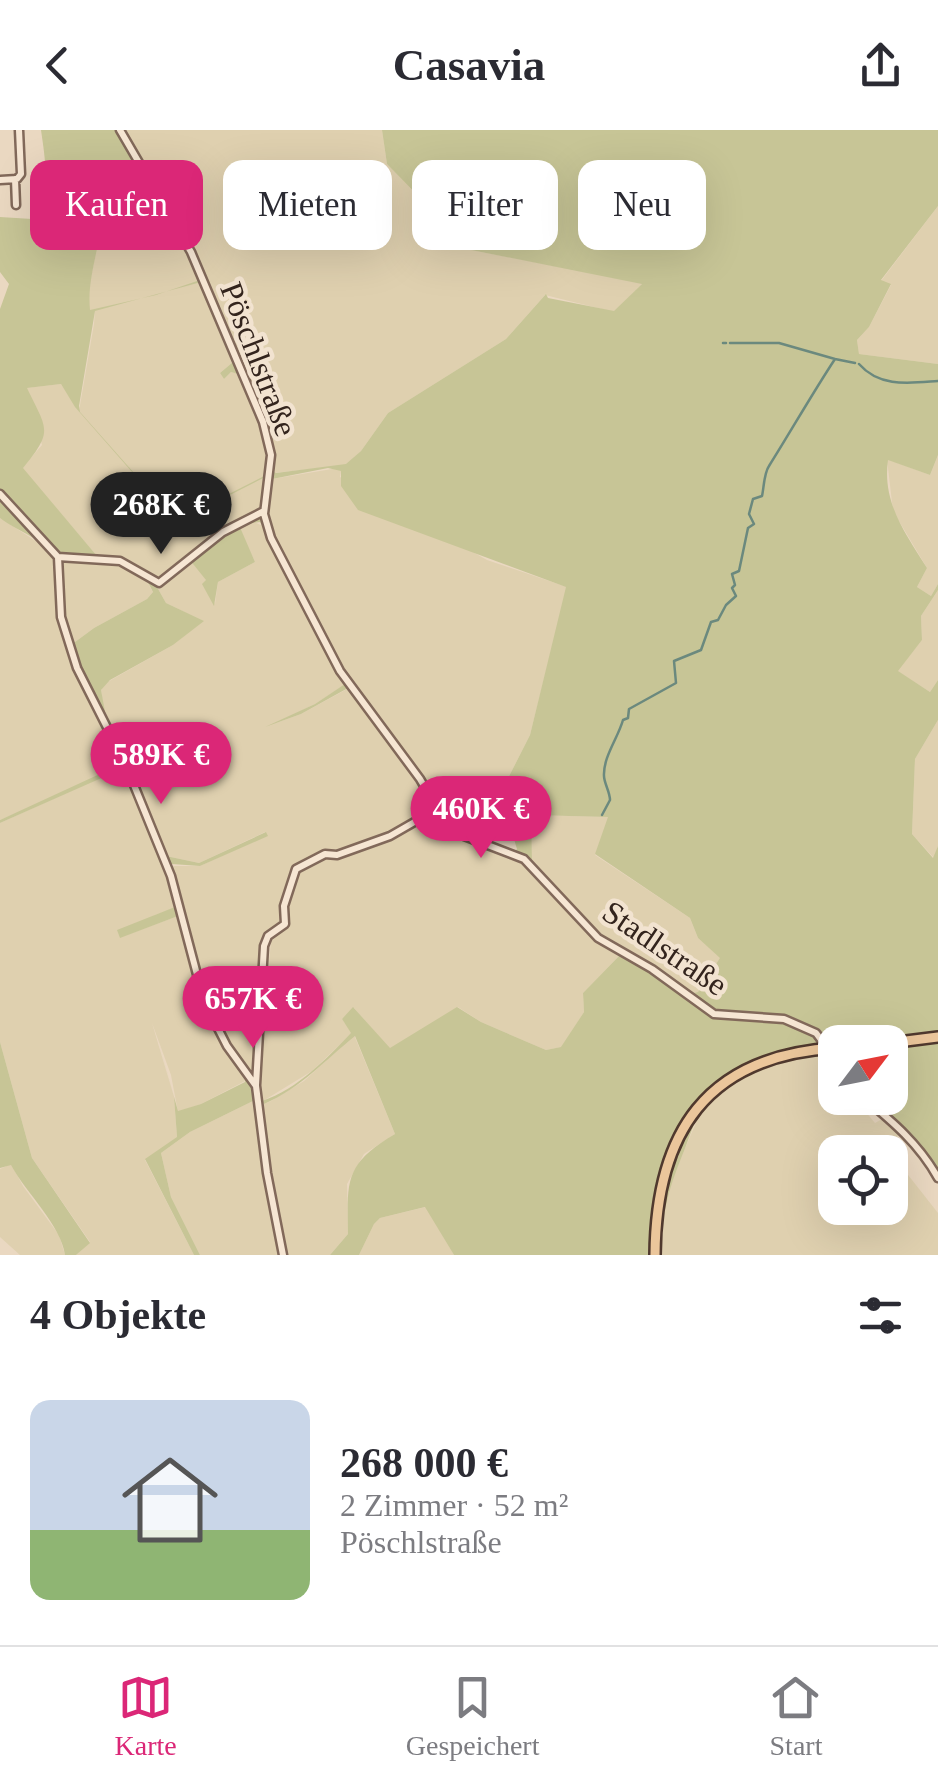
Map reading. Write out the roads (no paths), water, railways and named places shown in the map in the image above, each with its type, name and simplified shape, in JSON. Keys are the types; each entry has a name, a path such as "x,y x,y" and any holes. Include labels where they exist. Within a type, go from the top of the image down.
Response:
{"main road":[{"path":"908,1041 938,1037"},
{"path":"655,1255 662,1177 671,1150 694,1112 724,1084 752,1067 778,1057 818,1050"}],"street":[{"path":"16,205 14,180 21,170 18,130"},
{"name":"Pöschlstraße","path":"120,130 191,252 263,422 271,465 264,510"},
{"path":"0,180 14,180"},
{"path":"0,494 58,556 61,617 70,651 125,763 166,864 204,1001 227,1046 256,1086"},
{"path":"58,556 120,561 160,583 222,532 264,510"},
{"name":"Stadlstraße","path":"264,510 265,523 340,671 455,832 524,859 593,934 652,969 714,1014 790,1020 818,1035"},
{"path":"255,518 265,523"},
{"path":"283,1255 264,1156 256,1086 264,946 270,934 286,924 284,906 296,869 325,854 337,855 390,836 437,809"},
{"path":"885,1115 925,1153 938,1178"}],"waterway":[{"path":"730,343 779,343 835,359"},
{"path":"602,815 610,800 604,769 629,709 676,683 674,661 701,650 711,622 718,620 736,596 732,574 739,571 748,528 754,524 749,514 753,499 762,496 767,469 835,359 855,363"},
{"path":"859,364 886,380 938,381"}]}
